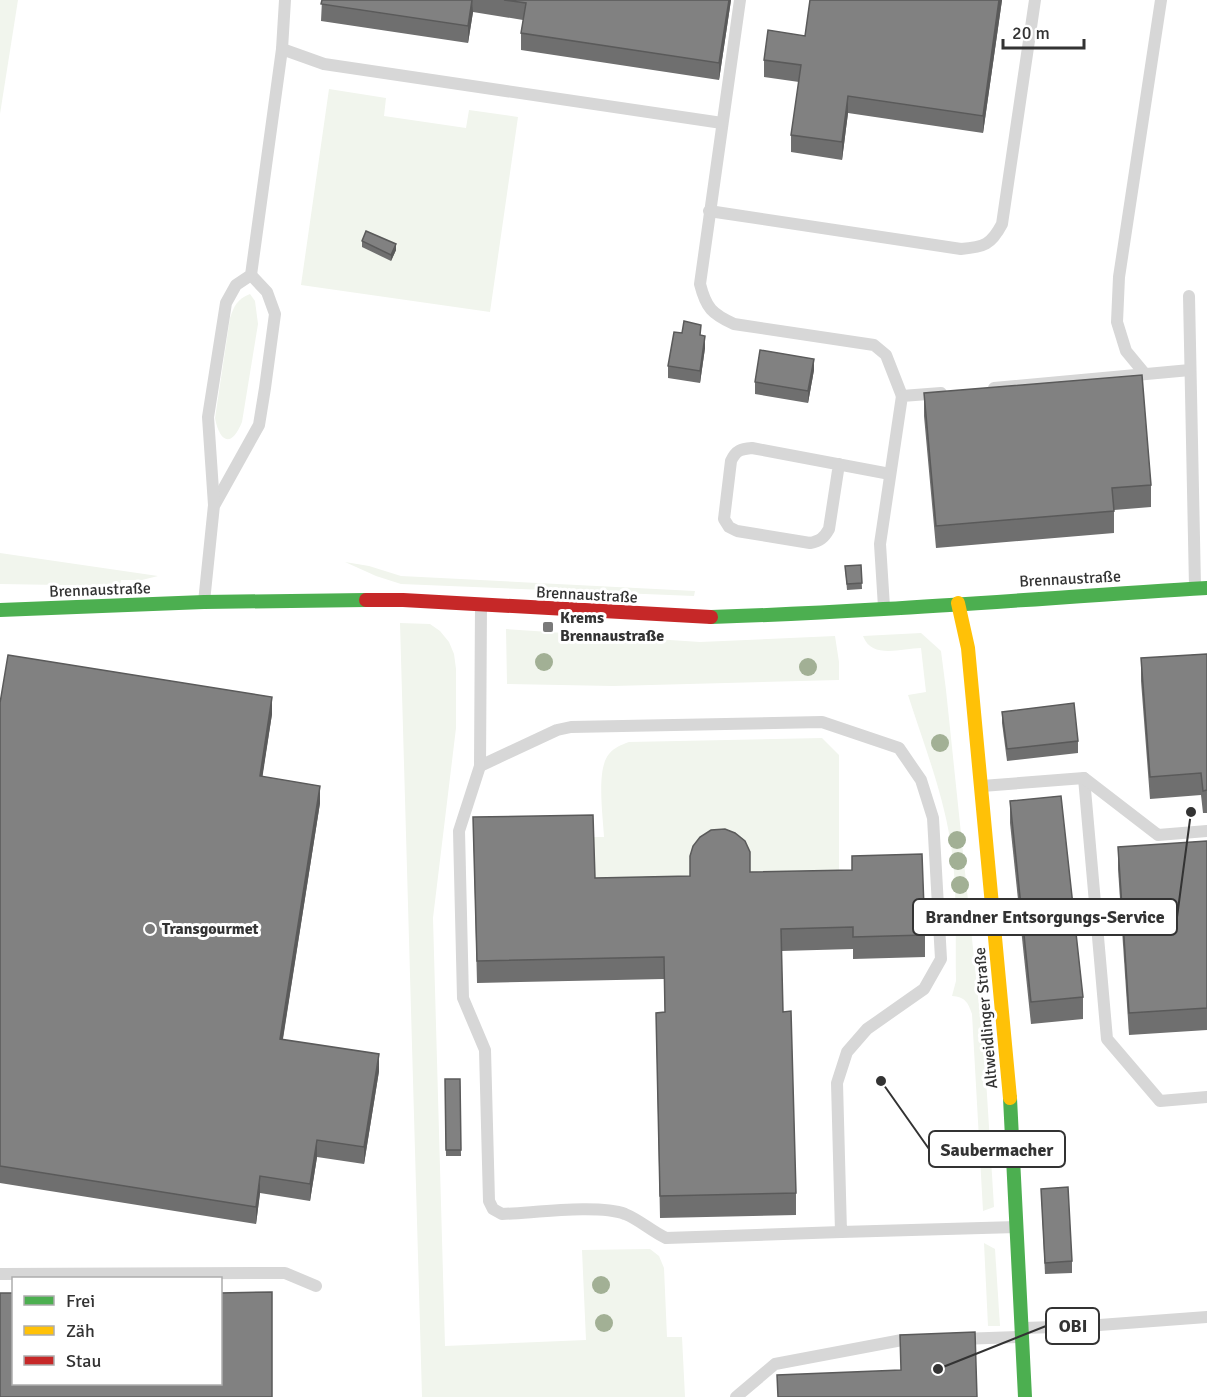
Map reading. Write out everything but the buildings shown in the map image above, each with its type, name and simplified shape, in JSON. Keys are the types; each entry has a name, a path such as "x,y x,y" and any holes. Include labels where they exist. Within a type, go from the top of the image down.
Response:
{"street":[{"name":"Brennaustraße","path":"0,610 204,602 403,600 698,617 834,613 1201,588"},
{"name":"Altweidlinger Straße","path":"958,603 968,648 1008,1063 1025,1397"}],"lane":[{"path":"204,602 214,505 208,417 226,303 236,285 251,275 282,49 285,0"},
{"path":"740,0 700,284 705,302 717,316 734,324 874,345 886,355 902,396 880,544 884,609"},
{"path":"709,211 961,249 980,247 994,239 1002,224 1035,0"},
{"path":"1144,374 1126,351 1117,322 1119,277 1161,0"},
{"path":"282,49 324,64 722,123"},
{"path":"214,505 259,425 275,314 267,292 251,275"},
{"path":"1189,296 1190,370 1201,588"},
{"path":"981,389 1190,370"},
{"path":"902,396 958,391"},
{"path":"839,464 830,529 825,537 818,541 810,543 737,531 729,527 724,519 731,461 735,453 742,448 752,448 839,464 890,474"},
{"path":"481,605 480,766 459,831 463,998 485,1050 489,1201 493,1209 502,1214 607,1210 626,1214 643,1223 652,1232 666,1238 1018,1227"},
{"path":"480,766 557,730 571,727 822,722 899,748 921,780 933,818 941,960 924,989 867,1029 847,1052 837,1083 842,1232"},
{"path":"981,786 1084,778 1158,835 1207,831"},
{"path":"1084,778 1107,1039 1160,1101 1207,1097"},
{"path":"0,1274 285,1273 316,1286"},
{"path":"950,1339 1207,1317"},
{"path":"736,1397 775,1364 902,1340 926,1340"}],"shaded area":[{"path":"0,0 18,0 0,114"},
{"path":"329,89 386,98 384,116 466,128 469,110 518,117 490,312 301,285"},
{"path":"250,294 255,301 258,324 242,422 234,436 227,439 220,433 215,418 230,318 237,303"},
{"path":"0,553 158,576 142,580 121,580 120,586 0,584"},
{"path":"345,562 369,566 401,576 695,591 694,596 401,584"},
{"path":"400,623 430,624 440,631 449,642 454,654 456,669 456,728 433,918 445,1346 586,1340 582,1250 650,1249 659,1256 664,1268 667,1337 682,1337 685,1397 422,1397"},
{"path":"506,629 700,642 835,636 839,680 613,686 507,684"},
{"path":"921,633 941,651 946,690 985,1063 994,1207 983,1211 972,1014 965,1001 952,996 956,981 956,910 950,839 937,784 908,695 926,692 921,648 897,651 880,650 873,648 863,636"},
{"path":"822,738 839,755 839,892 690,879 595,900 593,837 604,837 601,781 605,761 616,748 629,742"},
{"path":"984,1243 995,1249 1000,1326 988,1326"}],"traffic: fast":[{"path":"711,617 897,608 1207,588"},
{"path":"0,610 204,602 366,600"},
{"path":"1010,1098 1025,1397"}],"traffic: slow":[{"path":"958,603 968,648 1010,1098"}],"traffic: jam":[{"path":"366,600 403,600 711,617"}],"place":[{"name":"Krems Brennaustraße","path":"548,627"},
{"name":"Brandner Entsorgungs-Service","path":"1191,812"},
{"name":"Transgourmet","path":"150,929"},
{"name":"Saubermacher","path":"881,1081"},
{"name":"OBI","path":"938,1369"}]}
